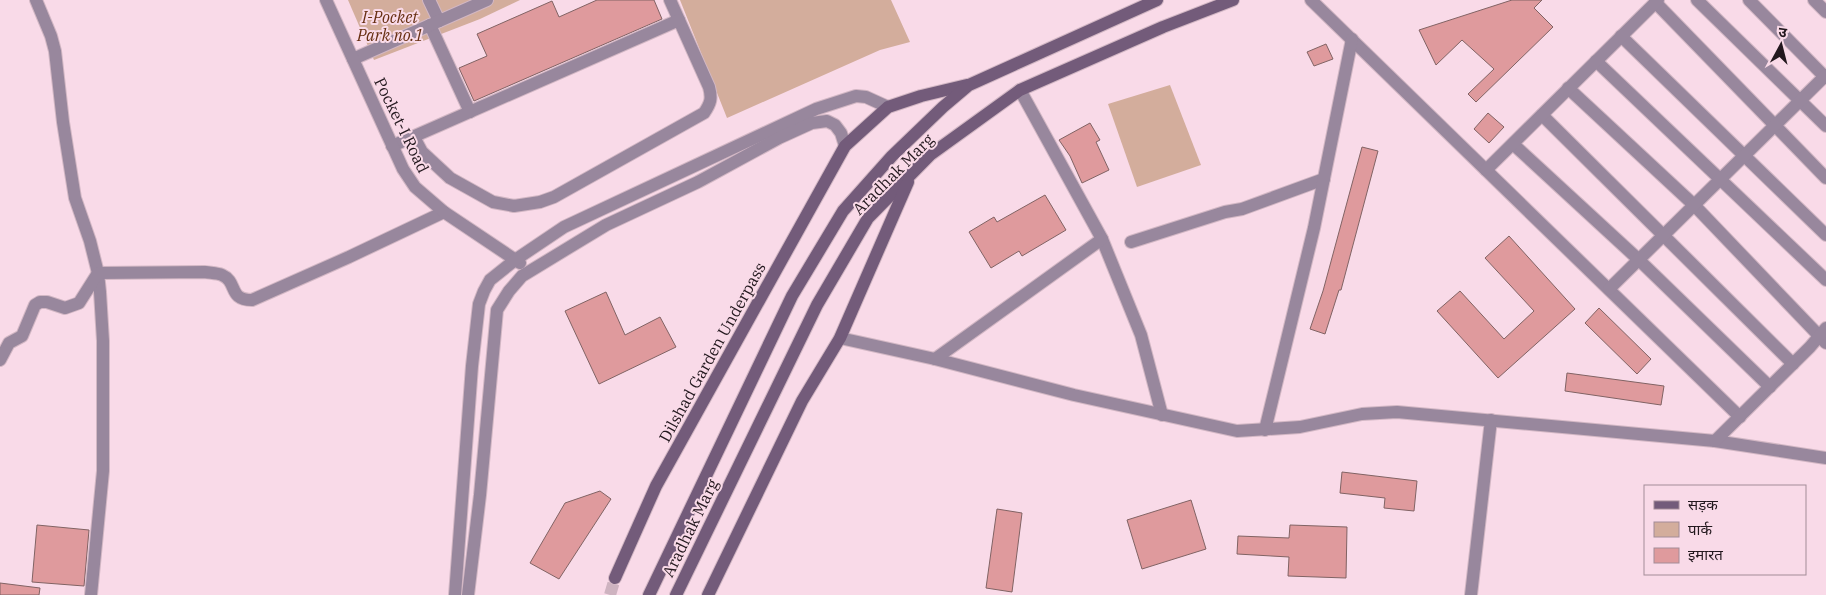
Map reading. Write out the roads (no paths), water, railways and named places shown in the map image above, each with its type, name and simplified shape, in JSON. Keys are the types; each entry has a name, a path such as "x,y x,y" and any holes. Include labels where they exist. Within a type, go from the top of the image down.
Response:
{"main road":[{"name":"Aradhak Marg","path":"845,146 888,107 920,96 969,85 1157,0"},
{"name":"Aradhak Marg","path":"676,595 817,304 868,218 930,155 1020,90 1163,27 1233,0"},
{"name":"Aradhak Marg","path":"649,595 792,296 844,211 892,156 969,85"},
{"name":"Dilshad Garden Underpass","path":"614,578 656,486 845,146"},
{"path":"708,595 802,401 840,338 912,173"}],"street":[{"path":"36,0 55,51 62,122 74,198 90,241 98,273 103,341 103,449 99,524 91,595"},
{"name":"Pocket-I Road","path":"326,0 392,146 403,169 415,187 444,212 532,270"},
{"path":"429,0 434,23 470,112"},
{"path":"352,59 487,0"},
{"path":"414,137 422,152 450,178 493,202 514,206 554,198 704,112 711,103 712,96 670,0"},
{"path":"1312,0 1740,418"},
{"path":"1696,0 1826,126"},
{"path":"1608,289 1825,77 1749,0"},
{"path":"1814,0 1826,12"},
{"path":"1486,170 1657,1 1774,126 1826,178"},
{"path":"392,146 679,20"},
{"path":"1621,36 1826,235"},
{"path":"1266,430 1314,228 1352,39"},
{"path":"1596,61 1826,280"},
{"path":"1568,88 1694,205 1824,336 1715,441"},
{"path":"1020,90 1102,238 1141,335 1162,415"},
{"path":"455,595 472,366 479,304 490,280 515,260 564,227 816,108 856,96 866,97 888,107"},
{"path":"816,108 820,122"},
{"path":"1542,115 1793,364"},
{"path":"468,595 480,495 497,310 513,286 522,276 606,225 698,182 779,138 827,121 835,125 841,133 845,146"},
{"path":"1513,144 1639,260 1770,387"},
{"path":"1131,242 1225,212 1242,209 1324,179"},
{"path":"627,198 636,211"},
{"path":"98,273 205,272 222,274 229,280 236,295 242,300 252,300 444,212"},
{"path":"935,359 1102,238"},
{"path":"0,360 9,343 22,336 35,306 40,302 47,302 65,308 79,303 98,273"},
{"path":"840,338 935,359 1074,395 1237,431 1300,427 1362,414 1397,412 1715,441 1826,458"},
{"path":"1471,595 1490,420"}],"tunnel":[{"path":"610,595 615,578"}],"park label":[{"name":"I-Pocket Park no.1","path":"390,26"}]}
